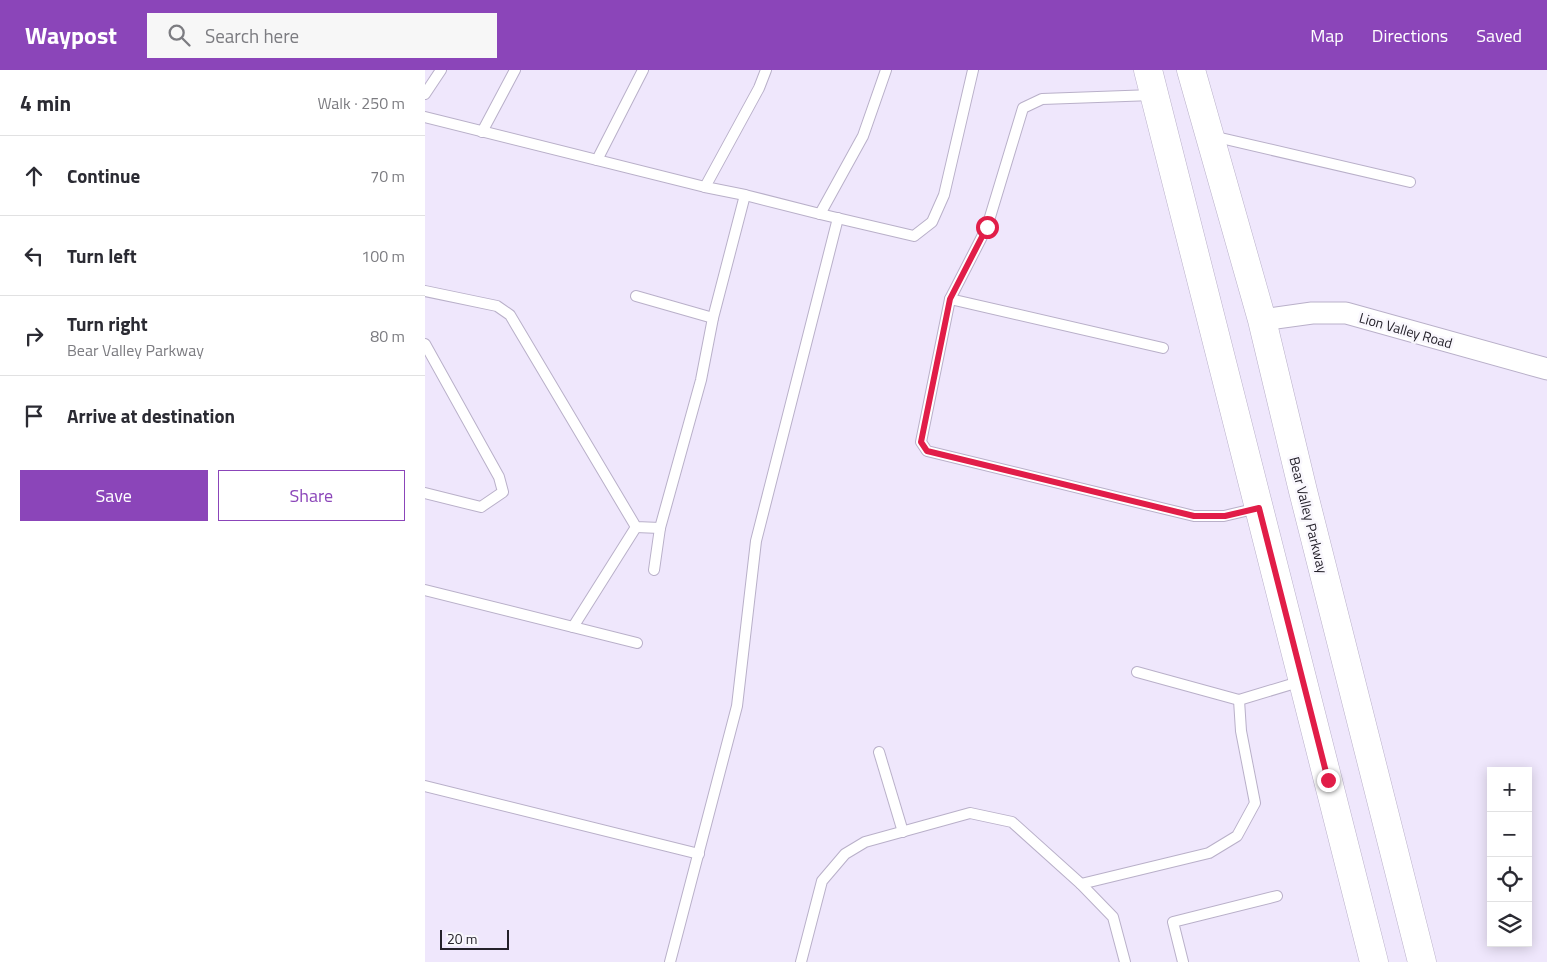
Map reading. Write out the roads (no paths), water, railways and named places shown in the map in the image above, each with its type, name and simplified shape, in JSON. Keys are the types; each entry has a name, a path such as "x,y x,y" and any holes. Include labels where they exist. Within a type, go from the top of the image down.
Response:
{"main road":[{"name":"Bear Valley Parkway","path":"1191,70 1262,320 1303,492 1422,962"},
{"path":"1151,82 1374,962"}],"street":[{"name":"Lion Valley Road","path":"1262,320 1312,313 1346,313 1547,369"}],"lane":[{"path":"425,94 441,70"},
{"path":"481,132 515,70"},
{"path":"597,160 643,70"},
{"path":"705,187 759,88 766,70"},
{"path":"819,214 863,136 887,70"},
{"path":"425,117 705,187 914,236 932,222 944,195 973,70"},
{"path":"1151,82 1042,99 1023,108 987,227 950,299 921,442 927,451 1194,516 1225,516 1259,508"},
{"path":"1209,135 1409,182"},
{"path":"654,570 660,528 701,380 713,318 745,195"},
{"path":"670,962 737,706 756,541 838,218"},
{"path":"425,291 497,306 510,315 637,527"},
{"path":"636,296 713,318"},
{"path":"950,299 1163,348"},
{"path":"425,344 499,478 503,492 481,507 425,492"},
{"path":"637,527 660,528"},
{"path":"573,627 637,527"},
{"path":"425,590 637,643"},
{"path":"1137,672 1239,700 1302,681"},
{"path":"1081,884 1209,854 1237,836 1255,803 1241,730 1239,700"},
{"path":"879,752 903,832"},
{"path":"425,786 699,854"},
{"path":"801,962 822,881 845,854 865,842 970,813 1012,822 1081,884 1113,917 1125,962"},
{"path":"1183,962 1173,922 1277,896"}]}
